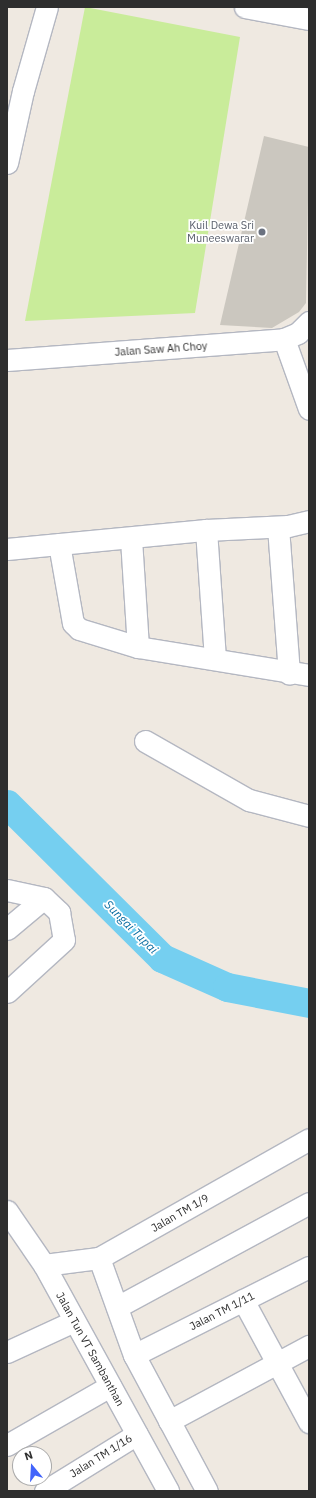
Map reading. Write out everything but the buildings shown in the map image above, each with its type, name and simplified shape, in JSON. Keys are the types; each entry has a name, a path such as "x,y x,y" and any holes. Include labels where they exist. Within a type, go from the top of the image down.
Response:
{"street":[{"path":"7,163 23,91 47,7"},
{"path":"245,7 309,20"},
{"name":"Jalan Saw Ah Choy","path":"7,360 284,339 298,333 309,322"},
{"path":"284,339 309,408"},
{"path":"7,549 131,539 206,530 278,527 309,521"},
{"path":"58,544 73,624 80,629 138,647 215,658 299,675 278,527"},
{"path":"206,530 215,658"},
{"path":"131,539 138,647"},
{"path":"145,741 249,800 309,816"},
{"path":"7,890 44,898 59,912 64,940 7,992"},
{"path":"7,929 44,898"},
{"name":"Jalan TM 1/9","path":"44,1265 99,1258 307,1145"},
{"path":"117,1307 309,1203"},
{"name":"Jalan Tun VT Sambanthan","path":"10,1219 44,1265 168,1491"},
{"path":"99,1258 134,1355 207,1491"},
{"name":"Jalan TM 1/11","path":"134,1355 309,1267"},
{"path":"243,1300 309,1422"},
{"path":"7,1352 74,1321"},
{"path":"169,1421 309,1346"},
{"path":"7,1445 110,1386"},
{"name":"Jalan TM 1/16","path":"45,1491 137,1434"}],"green space":[{"path":"85,7 240,37 195,313 25,321"}],"waterway":[{"name":"Sungai Tupai","path":"7,804 162,958 227,987 309,1003"}],"place":[{"name":"Kuil Dewa Sri Muneeswarar","path":"262,232"}]}
